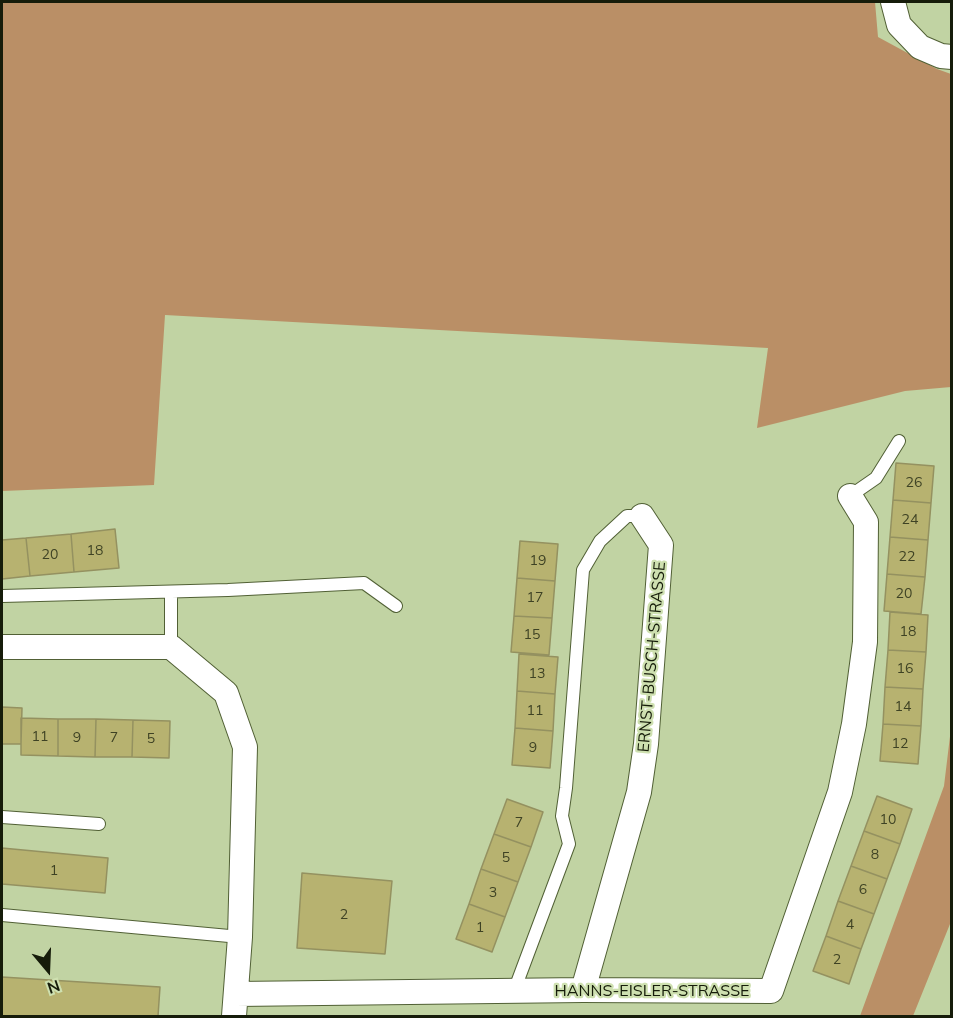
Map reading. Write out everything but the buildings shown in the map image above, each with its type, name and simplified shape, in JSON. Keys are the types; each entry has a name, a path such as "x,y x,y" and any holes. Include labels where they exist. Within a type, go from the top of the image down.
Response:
{"street":[{"path":"893,2 899,24 920,47 940,56 951,57"},
{"name":"HANNS-EISLER-STRASSE","path":"235,1005 514,991 771,991 840,792 854,724 866,642 866,522 850,496"},
{"name":"ERNST-BUSCH-STRASSE","path":"583,990 639,792 646,744 661,544 642,516"},
{"path":"2,647 171,647 226,693 246,747 240,937 235,1005"}],"lane":[{"path":"850,496 876,478 899,441"},
{"name":"ERNST-BUSCH-STRASSE","path":"514,991 569,844 562,816 583,570 600,541 627,516 642,516"},
{"path":"2,597 364,583 396,606"},
{"path":"171,592 171,647"},
{"path":"2,817 99,824"},
{"path":"2,915 240,937"}],"shaded area":[{"path":"2,2 875,2 878,37 937,69 951,74 951,387 905,391 757,428 768,348 165,315 154,485 2,491"},
{"path":"951,728 951,923 913,1016 860,1016 944,786"}]}
